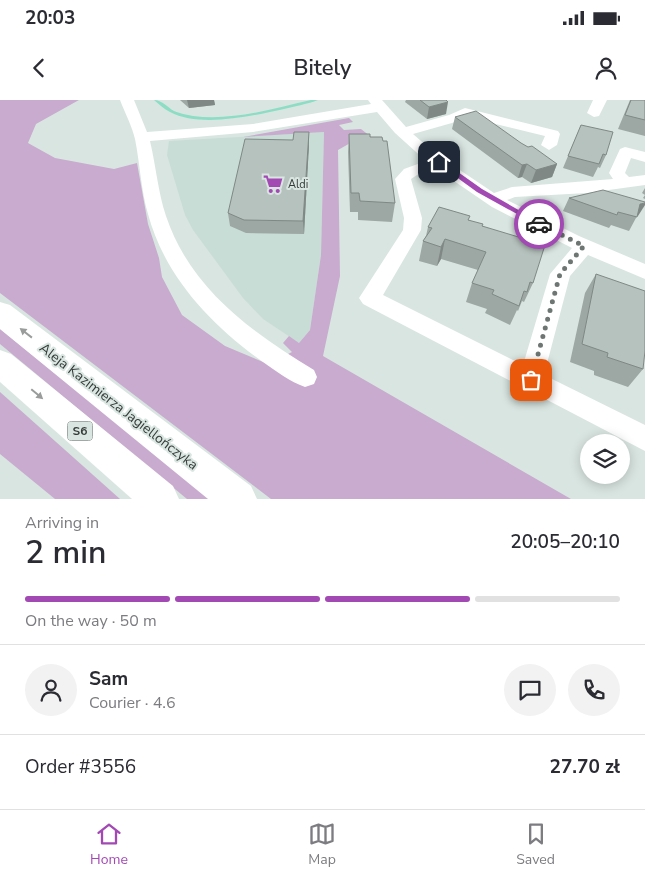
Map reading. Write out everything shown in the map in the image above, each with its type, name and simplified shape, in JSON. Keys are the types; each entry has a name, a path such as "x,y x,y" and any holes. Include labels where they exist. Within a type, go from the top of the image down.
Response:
{"highway":[{"name":"Aleja Kazimierza Jagiellończyka","path":"0,313 238,499"},
{"name":"S6","path":"0,363 160,499"}],"street":[{"path":"128,100 142,137 157,216 176,259 202,296 222,316 274,358 305,377"},
{"path":"594,113 600,100"},
{"path":"142,137 253,128 377,103 403,132 439,162 494,199 584,246 645,272"},
{"path":"403,132 454,118 464,112 554,134 549,145"},
{"path":"626,184 616,173 625,152 645,157"},
{"path":"439,162 413,170 406,174 403,179 413,218 412,230 370,298 645,439"},
{"path":"494,199 512,192 587,188 645,180"},
{"path":"531,380 560,274 584,246"}],"shaded area":[{"path":"0,100 79,100 36,124 28,143 55,158 114,169 137,163 148,224 159,258 162,277 182,315 225,346 268,364 292,352 283,343 289,336 299,343 310,330 321,255 324,132 243,137 349,118 353,122 339,125 344,130 361,129 384,147 359,138 338,150 340,276 323,356 571,499 271,499 0,293"},
{"path":"324,132 321,255 310,330 299,343 263,319 243,298 193,230 185,215 167,155 169,141"},
{"path":"0,329 211,499 187,499 0,344"},
{"path":"0,392 120,499 55,499 0,454"}],"building":[{"path":"420,100 446,100 448,102 429,107"},
{"path":"631,100 645,100 645,120 625,115"},
{"path":"476,111 521,143 528,147 532,146 557,164 536,170 527,164 522,165 455,117"},
{"path":"581,125 613,132 606,155 603,154 599,164 568,156"},
{"name":"Aldi","path":"294,132 309,132 303,221 244,220 228,213 245,139 293,140"},
{"path":"349,134 370,134 370,137 382,137 383,141 387,141 395,203 360,201 359,193 351,193"},
{"path":"603,190 645,203 640,204 637,217 618,212 617,215 569,198"},
{"path":"439,207 470,216 468,220 483,224 482,226 545,245 533,283 530,282 527,292 524,291 519,306 492,294 494,290 472,283 486,252 445,239 441,247 423,241 432,228 428,227"},
{"path":"596,274 645,291 645,351 643,369 607,357 608,353 582,344"}],"waterway":[{"path":"156,100 171,111 190,117 211,119 256,114 316,100"}],"way so far":[{"path":"531,380 560,274 584,246 539,224"}],"place":[{"name":"Aldi","path":"273,184"}],"route":[{"path":"439,162 466,182 539,224"}]}
